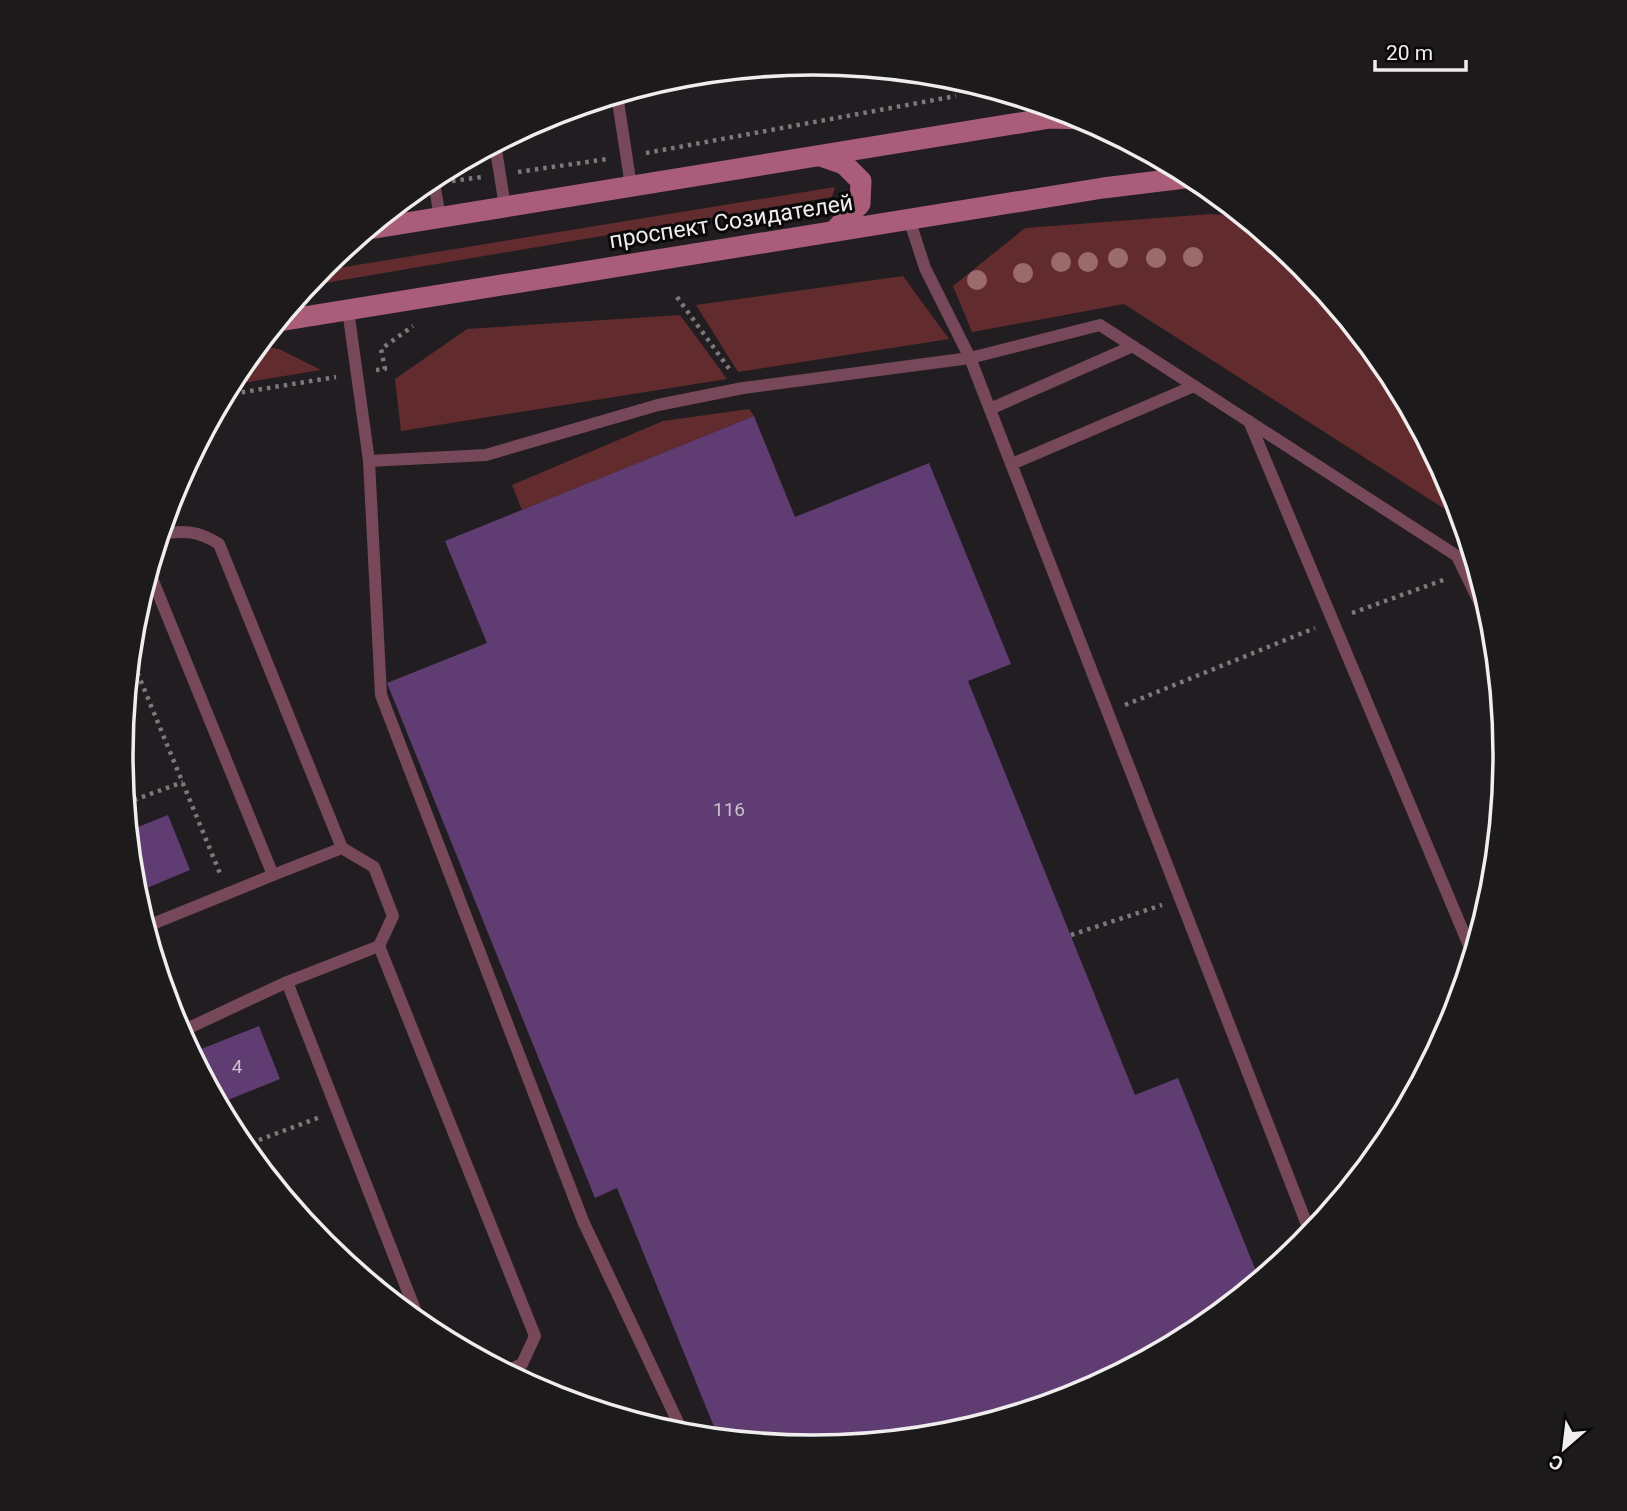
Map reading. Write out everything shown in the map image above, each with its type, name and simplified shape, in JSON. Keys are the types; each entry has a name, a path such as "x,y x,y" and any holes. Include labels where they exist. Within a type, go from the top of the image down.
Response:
{"main road":[{"path":"387,226 1050,118"},
{"path":"821,156 844,164 861,180 860,205 834,231"},
{"name":"проспект Созидателей","path":"292,319 909,219 1175,180"}],"lane":[{"path":"618,104 631,186"},
{"path":"497,154 505,206"},
{"path":"436,190 440,217"},
{"path":"909,219 925,268 970,358 1012,464 1307,1224"},
{"path":"348,310 369,461 381,695 583,1221 678,1422"},
{"path":"369,461 486,455 658,405 743,388 970,358 1100,325 1457,556 1473,589"},
{"path":"990,409 1133,346"},
{"path":"1012,464 1194,386"},
{"path":"1249,421 1468,942"},
{"path":"171,532 184,530 204,534 219,544 342,848 374,867 393,916 379,946 287,982 190,1027"},
{"path":"155,585 273,875"},
{"path":"154,923 342,848"},
{"path":"379,946 536,1336 522,1364 515,1367"},
{"path":"287,982 413,1305"}],"path":[{"path":"452,179 626,157 956,96"},
{"path":"677,297 743,388"},
{"path":"238,393 385,369 381,349 417,323"},
{"path":"1108,712 1333,621 1465,572"},
{"path":"138,675 229,894"},
{"path":"135,800 183,782"},
{"path":"1071,935 1166,904"},
{"path":"254,1142 337,1111"}],"shaded area":[{"path":"835,187 832,197 324,283 339,268"},
{"path":"1227,215 1295,274 1353,341 1403,415 1448,511 1124,304 972,332 953,286 1025,228"},
{"path":"903,276 949,339 738,372 696,305"},
{"path":"680,315 727,379 401,431 395,379 467,329"},
{"path":"269,347 279,349 321,370 245,383"},
{"path":"749,409 754,416 522,510 512,485 663,421"}],"building":[{"path":"754,416 795,517 929,463 1011,664 968,681 1135,1095 1178,1078 1256,1272 1228,1295 1154,1345 1074,1384 990,1413 902,1430 858,1434 814,1436 715,1428 617,1188 595,1198 387,683 487,643 445,541"},
{"path":"168,815 190,870 146,888 137,827"},
{"path":"259,1026 280,1079 227,1100 200,1049"}]}
